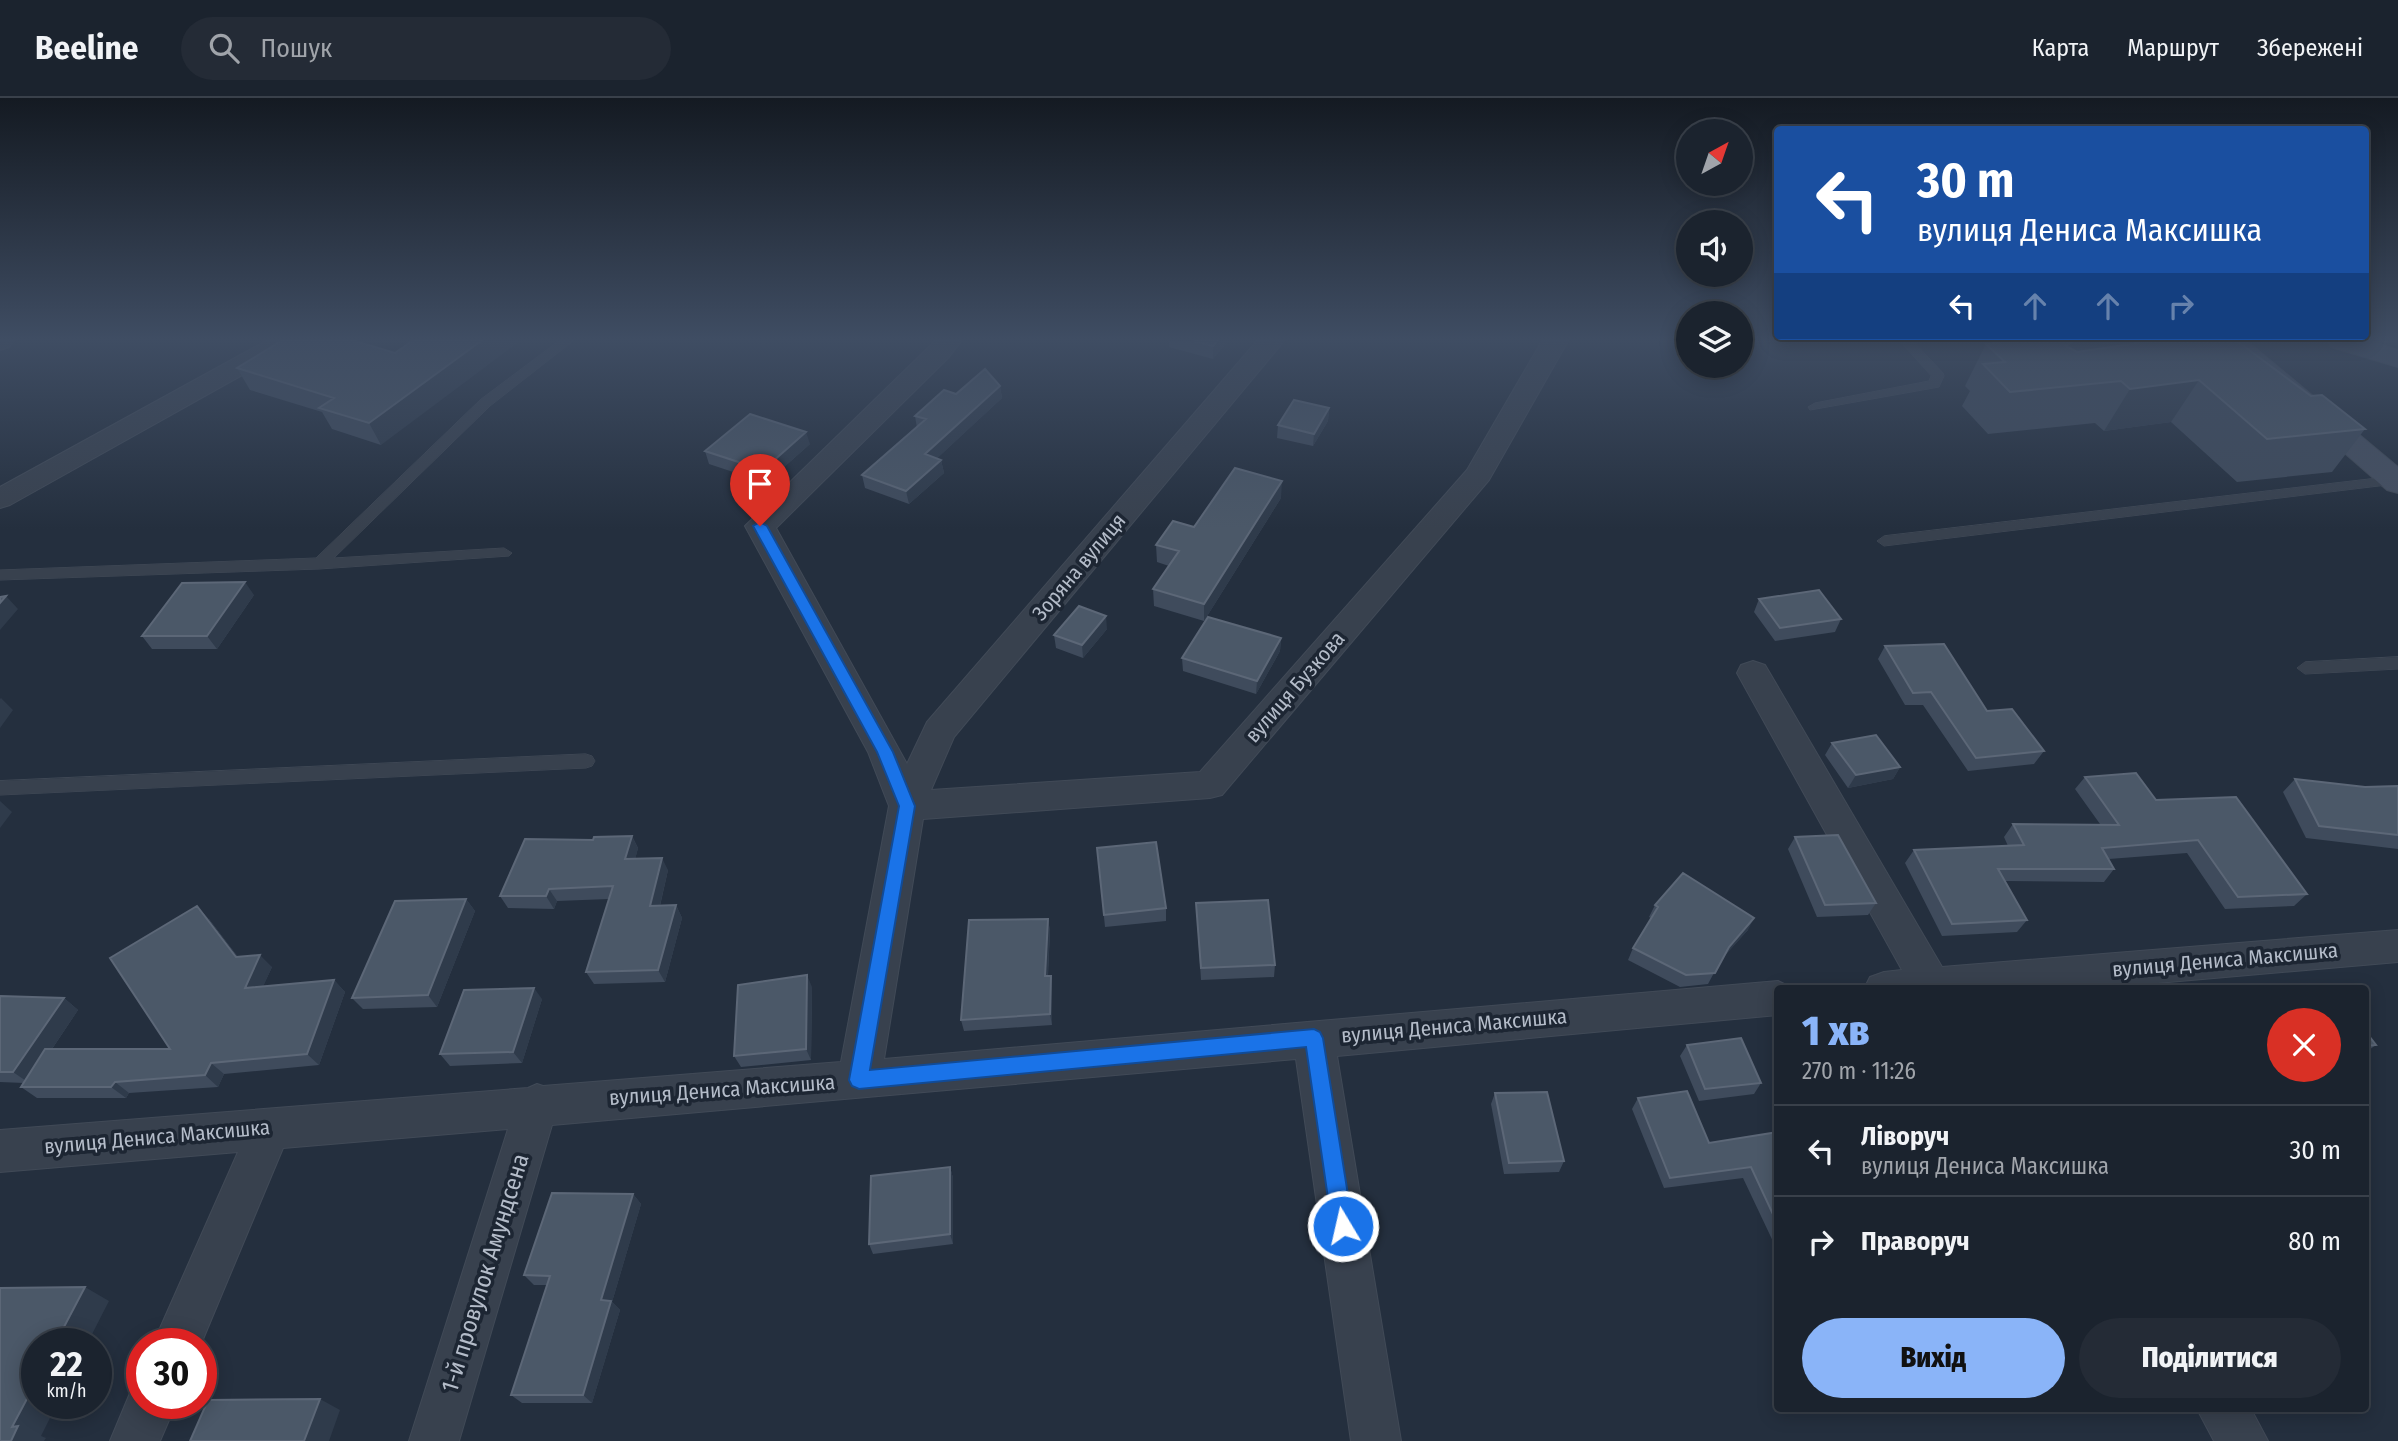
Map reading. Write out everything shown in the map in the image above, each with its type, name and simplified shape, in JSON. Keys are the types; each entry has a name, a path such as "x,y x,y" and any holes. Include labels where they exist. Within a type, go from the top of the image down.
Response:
{"street":[{"path":"0,499 172,404"},
{"path":"887,404 760,526 885,752 907,806"},
{"name":"Зоряна вулиця","path":"859,1080 907,806 939,731 1218,404"},
{"name":"вулиця Бузкова","path":"907,806 1210,785 1479,474 1519,404"},
{"path":"2298,404 2397,482"},
{"path":"1753,673 1947,985"},
{"name":"вулиця Дениса Максишка","path":"1947,985 2398,946"},
{"name":"вулиця Дениса Максишка","path":"0,1151 537,1104 859,1080 1774,998"},
{"path":"1314,1038 1376,1441"},
{"name":"1-й провулок Амундсена","path":"434,1441 537,1104"},
{"path":"184,1328 270,1127"},
{"path":"2224,1412 2243,1441"},
{"path":"135,1441 145,1419"}],"lane":[{"path":"319,564 484,404"},
{"path":"1815,407 1832,404"},
{"path":"1884,541 2397,482"},
{"path":"0,575 319,564 504,553"},
{"path":"2305,668 2398,663"},
{"path":"0,788 586,761"}],"building":[{"path":"325,404 395,404 369,423 319,408"},
{"path":"929,404 981,404 925,454 941,460 906,491 862,475 926,419 915,416"},
{"path":"1292,404 1310,404 1329,408 1314,434 1278,425"},
{"path":"2226,404 2333,404 2365,429 2267,439"},
{"path":"750,414 806,432 763,470 705,451"},
{"path":"1235,468 1282,481 1204,604 1153,589 1179,551 1156,545 1173,521 1194,527"},
{"path":"245,582 207,636 142,636 182,583"},
{"path":"1819,590 1841,619 1780,628 1759,599"},
{"path":"1079,606 1106,616 1082,645 1054,635"},
{"path":"1208,617 1281,638 1257,681 1182,658"},
{"path":"1944,644 1987,711 2012,709 2044,751 1976,758 1931,692 1913,693 1885,646"},
{"path":"1876,735 1900,767 1856,775 1832,743"},
{"path":"2136,773 2156,800 2236,797 2307,894 2238,897 2198,840 2102,848 2114,869 1998,869 2027,920 1952,924 1914,850 2024,845 2013,824 2119,825 2085,777"},
{"path":"2295,779 2365,787 2398,786 2398,835 2319,826"},
{"path":"1838,835 1876,903 1825,905 1795,837"},
{"path":"632,836 625,859 662,858 650,906 676,905 658,970 586,972 613,886 549,889 546,896 500,896 525,839 593,840 594,837"},
{"path":"1156,842 1166,908 1104,915 1097,848"},
{"path":"1683,873 1754,918 1729,947 1715,973 1686,975 1633,948 1658,907 1655,905"},
{"path":"466,899 428,995 352,998 395,901"},
{"path":"1268,900 1275,965 1201,968 1196,903"},
{"path":"197,906 236,957 260,955 245,988 334,980 307,1054 211,1063 205,1075 115,1082 111,1087 21,1087 45,1049 170,1049 110,958"},
{"path":"1048,919 1045,976 1051,976 1050,1014 961,1020 969,920"},
{"path":"807,975 806,1049 734,1056 738,985"},
{"path":"534,988 513,1052 440,1054 464,990"},
{"path":"0,996 64,998 13,1072 0,1072"},
{"path":"2369,1036 2376,1045 2369,1046"},
{"path":"1741,1038 1761,1083 1705,1089 1687,1045"},
{"path":"1687,1091 1709,1143 1774,1133 1774,1216 1751,1167 1670,1178 1638,1098"},
{"path":"1547,1092 1564,1161 1509,1163 1495,1093"},
{"path":"950,1167 950,1234 869,1244 871,1176"},
{"path":"552,1193 633,1194 601,1300 611,1301 583,1395 511,1395 550,1276 524,1275"},
{"path":"85,1287 63,1328 21,1328 21,1410 12,1427 18,1426 11,1441 0,1441 0,1288"},
{"path":"320,1399 304,1441 190,1441 200,1419 217,1419 217,1400"}],"route":[{"path":"760,526 885,752 907,806 859,1080 1314,1038 1343,1226"}]}
